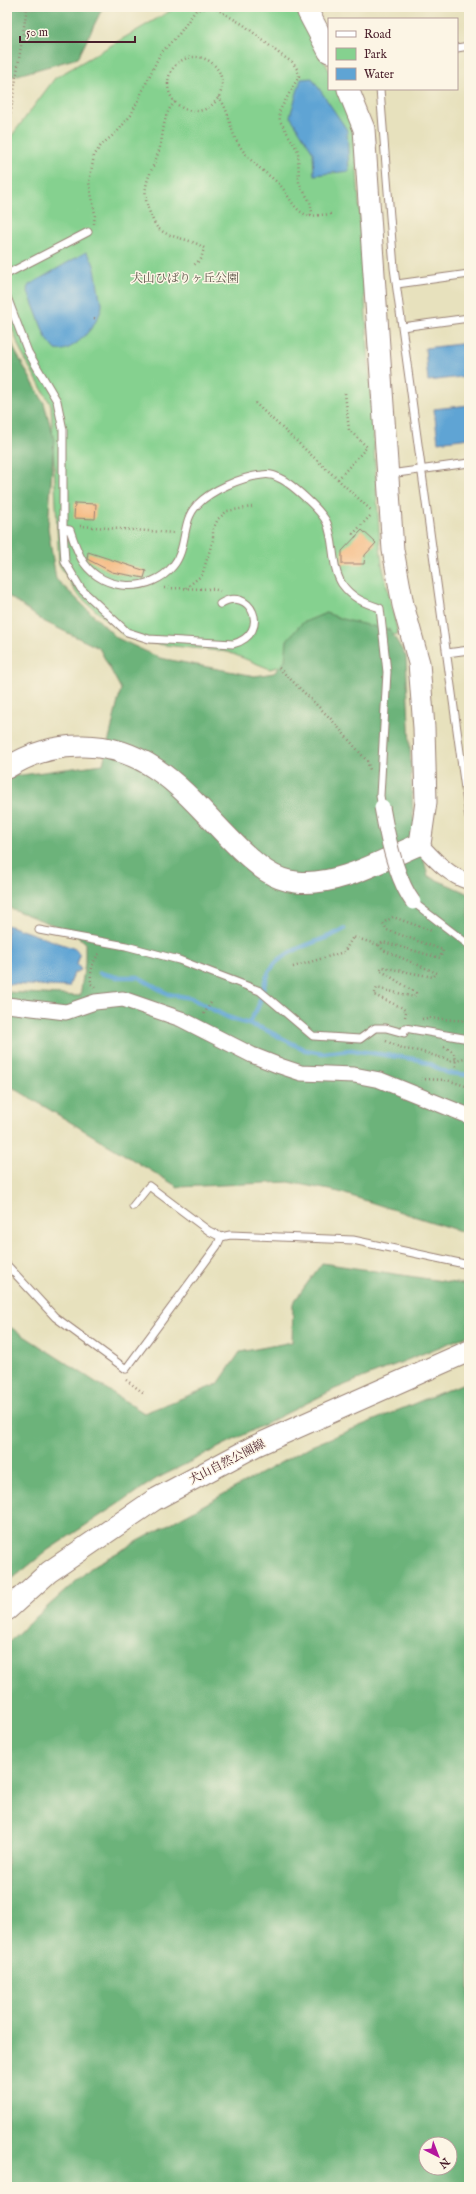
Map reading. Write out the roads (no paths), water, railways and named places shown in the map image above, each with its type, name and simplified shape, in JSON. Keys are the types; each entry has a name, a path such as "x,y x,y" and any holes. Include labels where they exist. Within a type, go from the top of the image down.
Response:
{"street":[{"path":"307,10 328,50"},
{"path":"348,90 364,129 365,136 388,474 382,514 393,550 403,605 419,663 424,728 426,802 420,844"},
{"path":"7,768 19,760 51,749 76,746 97,746 130,755 151,763 172,780 218,828 254,862 275,877 296,882 326,881 363,868 420,844"},
{"path":"382,807 386,828 405,892 413,902"},
{"path":"420,844 444,869 456,878 469,882"},
{"path":"7,1005 66,1012 95,1002 123,999 181,1019 252,1055 280,1066 301,1073 354,1075 380,1080 469,1116"},
{"name":"犬山自然公園線","path":"7,1610 49,1572 154,1500 255,1446 469,1351"}],"lane":[{"path":"458,48 469,46"},
{"path":"380,90 396,284 469,818"},
{"path":"7,274 88,232"},
{"path":"396,284 469,274"},
{"path":"7,297 28,352 57,401 63,430 62,529 65,562 81,590 127,632 149,639 233,644 246,639 253,629 255,617 253,611 244,602 239,600 226,600 220,604"},
{"path":"402,327 469,318"},
{"path":"388,474 469,463"},
{"path":"62,529 70,530 78,554 84,564 103,580 120,585 147,583 165,574 174,565 180,554 189,518 195,506 216,489 262,475 272,475 291,485 327,521 341,583 352,596 380,608 387,672 380,796 382,807"},
{"path":"447,653 469,650"},
{"path":"413,902 469,945"},
{"path":"39,930 126,946 179,960 260,991 314,1036 360,1039 375,1028 386,1028 404,1033 405,1025 469,1039"},
{"path":"133,1206 149,1186 209,1232 221,1237 230,1235 353,1240 469,1265"},
{"path":"7,1265 55,1317 126,1369 217,1246 221,1237"}],"water":[{"path":"312,78 347,130 349,171 314,175 313,152 290,116 301,79"},
{"path":"86,252 90,256 96,271 99,295 102,302 101,309 93,326 79,341 71,347 63,350 56,350 46,338 27,289 29,285"},
{"path":"469,343 469,376 428,381 425,348"},
{"path":"469,405 469,438 438,442 434,409"},
{"path":"7,925 76,949 80,955 77,964 81,970 74,973 69,987 7,984"}],"waterway":[{"path":"249,1023 258,1007 270,970 279,959 297,949 336,934 344,929"},
{"path":"100,973 116,977 138,977 168,994 191,998 227,1017 264,1029 305,1050 323,1053 351,1050 421,1060 448,1073 469,1075"}],"park label":[{"name":"犬山ひばりヶ丘公園","path":"185,278"}]}
